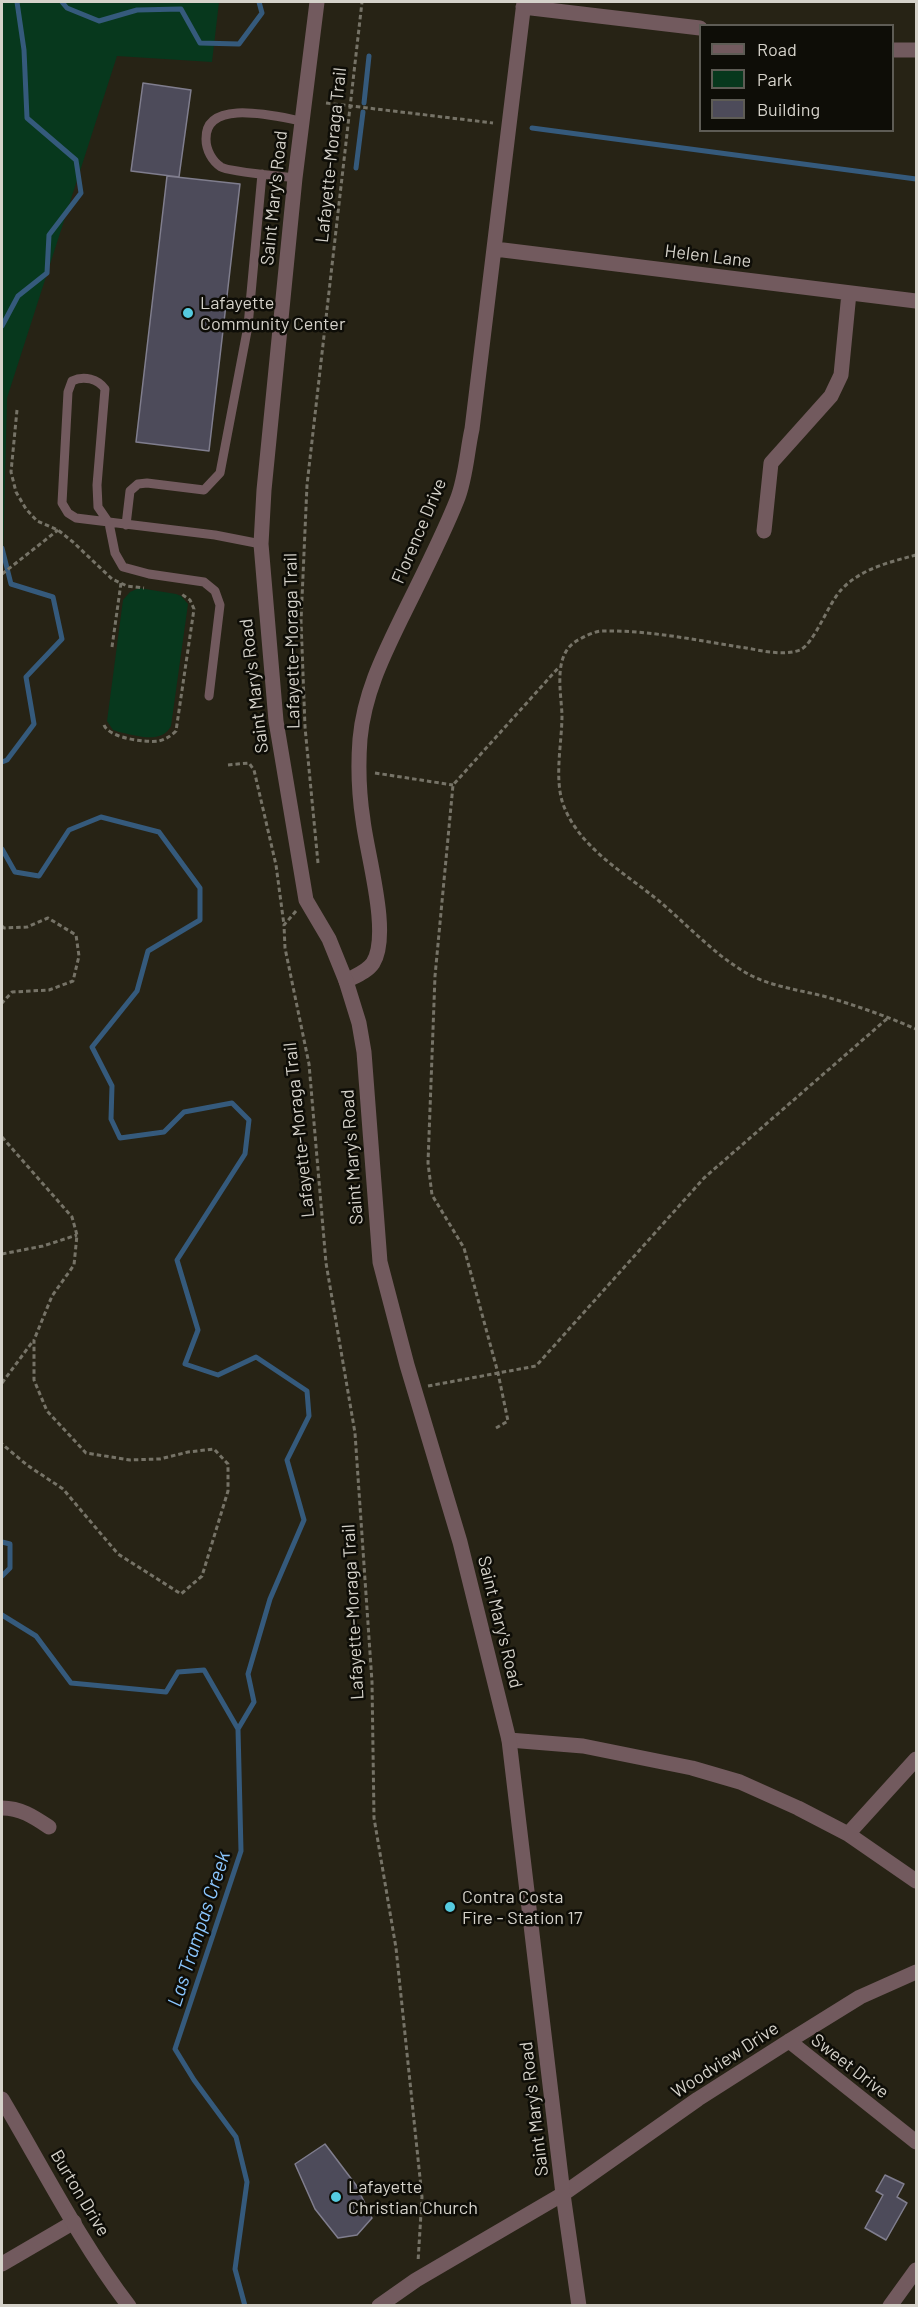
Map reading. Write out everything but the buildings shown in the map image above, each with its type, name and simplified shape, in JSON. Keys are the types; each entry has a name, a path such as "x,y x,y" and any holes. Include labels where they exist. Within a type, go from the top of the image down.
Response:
{"street":[{"name":"Saint Mary's Road","path":"317,2 295,178 261,544 276,721 306,900 329,939 346,981 359,1023 364,1052 380,1262 414,1388 460,1542 509,1740 563,2194 579,2306"},
{"path":"523,4 699,28"},
{"name":"Florence Drive","path":"346,981 372,964 379,940 378,908 362,820 359,771 360,739 366,703 377,669 458,497 472,429 523,4"},
{"path":"894,50 916,50"},
{"name":"Helen Lane","path":"495,249 916,301"},
{"path":"764,531 771,463 831,396 841,375 849,293"},
{"path":"509,1740 583,1746 701,1771 740,1782 848,1834 916,1881"},
{"path":"848,1834 916,1759"},
{"path":"2,1808 14,1808 49,1827"},
{"name":"Woodview Drive","path":"379,2306 416,2280 563,2194 698,2099 789,2041 860,1997 916,1971"},
{"name":"Sweet Drive","path":"789,2041 916,2142"},
{"name":"Burton Drive","path":"2,2099 74,2222 111,2282 129,2306"},
{"path":"2,2264 74,2222"},
{"path":"890,2306 916,2270"}],"lane":[{"path":"295,178 222,168 212,159 206,146 205,135 210,124 218,116 229,113 251,113 302,121"},
{"path":"126,525 130,491 138,484 147,483 204,490 220,473 248,326 262,174"},
{"path":"209,696 220,605 215,591 204,582 149,574 123,567 115,553 109,523 98,507 97,485 105,389 101,383 78,378 72,381 68,392 62,503 68,513 76,518 109,523 215,535 261,544"}],"path":[{"name":"Lafayette-Moraga Trail","path":"319,873 305,716 301,621 307,485 362,2"},
{"path":"326,103 509,125"},
{"path":"17,410 11,472 13,483 26,509 37,521 58,530 73,542 112,579 127,586 147,588"},
{"path":"2,574 58,530"},
{"path":"916,555 878,566 854,578 840,591 820,622 813,639 803,648 789,653 715,645 675,637 601,630 577,640 565,652 560,666 562,801 569,818 581,835 617,869 725,957 751,975 779,987 821,996 889,1017 916,1029"},
{"path":"112,647 120,583"},
{"path":"104,725 112,735 150,741 170,737 176,731 194,609 190,600 177,591"},
{"path":"496,1428 508,1420 498,1373 464,1248 432,1196 428,1163 435,976 453,785 560,666"},
{"name":"Lafayette-Moraga Trail","path":"228,765 249,763 254,770 276,865 285,948 309,1064 326,1263 355,1433 372,1682 374,1818 396,1948 422,2197 417,2268"},
{"path":"359,771 453,785"},
{"path":"284,925 306,900"},
{"path":"2,926 4,928 27,927 48,918 76,935 79,956 73,981 49,990 12,992 2,1003"},
{"path":"414,1388 536,1366 704,1178 889,1017"},
{"path":"2,1137 72,1217 76,1235 74,1265 52,1296 34,1340 2,1383"},
{"path":"2,1254 43,1246 76,1235"},
{"path":"2,1444 27,1465 63,1489 118,1554 181,1594 202,1576 228,1491 228,1464 214,1449 160,1459 130,1460 86,1453 47,1411 34,1380 34,1340"}],"green space":[{"path":"2,2 219,2 212,62 117,56 7,398 2,603"},
{"path":"139,588 176,594 188,604 171,726 167,732 154,737 113,730 107,721 123,600 130,592"}],"waterway":[{"name":"Las Trampas Creek","path":"2,326 18,296 47,273 49,235 81,193 76,160 27,118 24,50 17,2"},
{"name":"Las Trampas Creek","path":"62,2 67,8 99,21 137,10 181,9 200,43 239,44 262,13 259,2"},
{"path":"364,103 369,56"},
{"path":"356,168 363,112"},
{"path":"532,128 916,179"},
{"name":"Las Trampas Creek","path":"2,548 11,584 53,597 62,639 26,677 34,724 7,760 2,762"},
{"name":"Las Trampas Creek","path":"2,849 15,872 39,876 69,830 101,817 159,832 200,888 200,920 148,951 137,991 92,1047 112,1086 111,1119 120,1138 164,1132 184,1112 232,1103 249,1120 245,1154 177,1260 198,1330 185,1364 218,1375 256,1357 307,1391 309,1416 287,1460 304,1520 270,1599 248,1674 254,1702 238,1729 241,1851 175,2049 194,2080 236,2137 247,2182 235,2269 245,2306"},
{"path":"2,1542 10,1544 10,1568 2,1576"},
{"path":"2,1615 36,1636 71,1683 166,1692 178,1672 204,1670 238,1729"}],"place":[{"name":"Lafayette Community Center","path":"188,313"},
{"name":"Contra Costa Fire - Station 17","path":"450,1907"},
{"name":"Lafayette Christian Church","path":"336,2197"}]}
